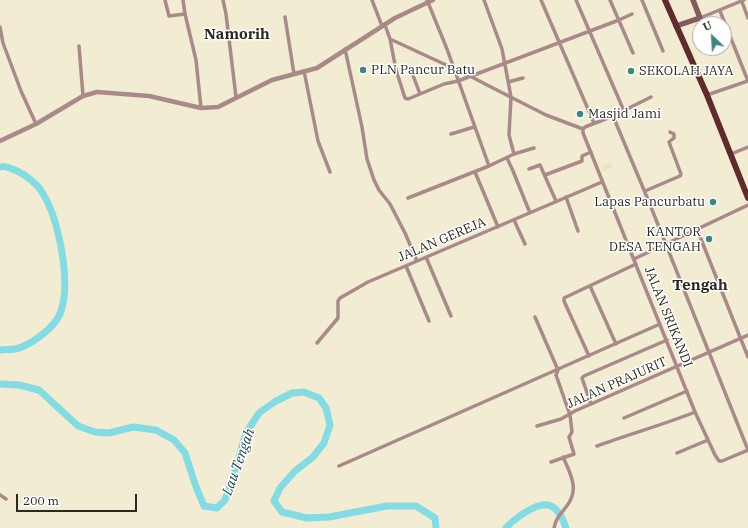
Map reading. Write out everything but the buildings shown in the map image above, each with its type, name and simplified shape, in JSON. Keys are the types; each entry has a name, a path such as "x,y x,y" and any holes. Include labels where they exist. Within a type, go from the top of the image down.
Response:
{"highway":[{"path":"665,0 707,95 748,198"}],"main road":[{"path":"693,0 699,16"},
{"path":"676,26 692,21"}],"street":[{"path":"165,0 169,16 185,14"},
{"path":"183,0 196,60 201,108"},
{"path":"223,0 236,97"},
{"path":"372,0 390,39 396,70 405,98 409,99 444,84 458,81 632,14"},
{"path":"484,0 500,43 505,63 511,97 509,135 514,154"},
{"path":"542,0 594,123"},
{"path":"576,0 588,31 624,111"},
{"path":"610,0 633,53"},
{"path":"642,0 663,51"},
{"path":"0,142 36,124 83,96 97,92 149,96 201,108 218,106 272,80 317,68 345,49 429,1 489,166"},
{"path":"706,16 743,1 748,18"},
{"path":"707,95 748,81 720,11"},
{"path":"285,16 294,74"},
{"path":"0,27 3,43 21,91 36,124"},
{"path":"390,39 454,68 546,114 583,129 651,97"},
{"path":"79,46 83,96"},
{"path":"345,49 362,127 367,159 374,180 393,210 417,261"},
{"path":"411,70 420,94"},
{"path":"304,71 318,141 330,172"},
{"path":"508,82 523,78"},
{"path":"613,116 645,191 748,450"},
{"path":"451,134 474,127"},
{"name":"JALAN SRIKANDI","path":"583,129 583,133 602,182 678,366 695,412 715,455 720,460 748,450"},
{"path":"645,191 680,176 681,174 669,142 674,138 674,134 670,132"},
{"path":"731,154 748,147"},
{"path":"408,198 475,172 514,154 534,148"},
{"path":"544,175 582,161 582,156 591,152"},
{"path":"506,158 513,171 530,213"},
{"path":"529,169 540,164 556,201"},
{"path":"475,172 498,227"},
{"name":"JALAN GEREJA","path":"316,343 338,318 338,301 340,298 368,282 602,182"},
{"path":"566,197 578,231"},
{"path":"634,259 748,205"},
{"path":"514,220 525,244"},
{"path":"697,229 748,357"},
{"path":"426,257 451,316"},
{"path":"589,356 564,298 636,264"},
{"path":"406,266 429,321"},
{"path":"590,286 616,344"},
{"path":"535,317 558,370 556,371 556,375 570,415 572,430 569,437 574,454 552,462"},
{"path":"339,466 660,324"},
{"name":"JALAN PRAJURIT","path":"537,426 561,419 591,404 748,335"},
{"path":"591,404 582,378 584,376 667,340"},
{"path":"624,418 687,391"},
{"path":"597,446 695,412"},
{"path":"677,453 708,440"},
{"path":"554,528 555,521 571,501 573,483 563,457"},
{"path":"0,495 6,499"}],"shaded area":[{"path":"611,162 613,167 602,172 602,166"}],"waterway":[{"name":"Lau Tengah","path":"0,167 6,167 28,177 42,192 54,218 62,252 65,286 60,314 53,325 41,336 28,344 13,349 0,350"},
{"name":"Lau Tengah","path":"0,384 19,385 39,390 78,426 95,432 109,433 133,427 156,430 174,440 185,453 204,506 217,508 225,500 246,433 259,413 276,401 292,393 304,392 319,398 326,408 330,425 324,443 313,457 295,471 280,488 274,501 282,512 307,518 329,517 387,506 416,506 435,518 436,528"},
{"name":"Lau Tengah","path":"506,528 525,512 537,506 543,505 548,505 555,508 562,517 566,528"}],"place":[{"name":"PLN Pancur Batu","path":"363,70"},
{"name":"SEKOLAH JAYA","path":"631,71"},
{"name":"Masjid Jami","path":"580,114"},
{"name":"Lapas Pancurbatu","path":"713,202"},
{"name":"KANTOR DESA TENGAH","path":"709,239"}],"district":[{"name":"Namorih","path":"237,35"},
{"name":"Tengah","path":"700,286"}]}
